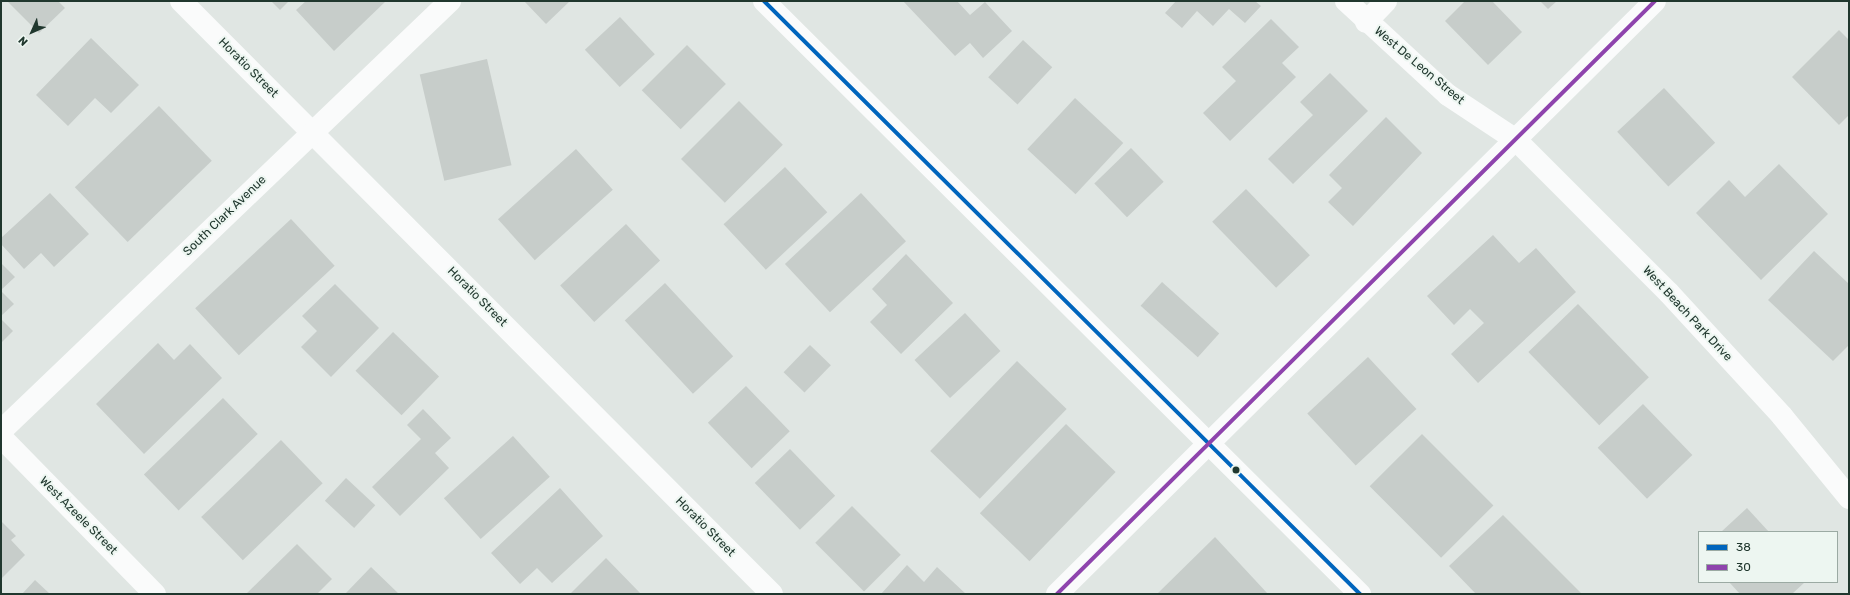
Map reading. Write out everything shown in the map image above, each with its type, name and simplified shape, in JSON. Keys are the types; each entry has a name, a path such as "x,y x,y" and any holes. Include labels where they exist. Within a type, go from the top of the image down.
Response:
{"street":[{"name":"Horatio Street","path":"181,1 772,594"},
{"name":"South Clark Avenue","path":"1,431 450,1"},
{"path":"764,1 1211,444 1360,594"},
{"name":"West De Leon Street","path":"1346,1 1366,22 1448,95 1516,140"},
{"path":"1366,22 1386,1"},
{"path":"1057,594 1211,444 1655,1"},
{"name":"West Beach Park Drive","path":"1516,140 1669,293 1782,416 1849,498"},
{"name":"West Azeele Street","path":"1,437 155,594"}],"building":[{"path":"7,1 58,1 65,8 39,33"},
{"path":"271,1 289,1 280,10"},
{"path":"306,1 386,1 334,51 296,10"},
{"path":"524,1 570,1 546,24"},
{"path":"903,1 957,1 970,15 985,2 1012,31 983,58 970,43 955,56"},
{"path":"1176,1 1255,1 1261,6 1245,23 1229,9 1213,26 1197,11 1182,28 1165,13"},
{"path":"1465,1 1492,1 1522,32 1488,65 1445,21"},
{"path":"1540,1 1557,1 1548,9"},
{"path":"620,17 655,54 620,87 585,50"},
{"path":"1271,19 1299,47 1282,63 1296,77 1230,141 1203,113 1236,81 1222,67"},
{"path":"1839,30 1849,40 1849,115 1839,125 1792,77"},
{"path":"91,38 139,85 111,113 95,98 68,126 36,95"},
{"path":"1023,40 1052,67 1017,105 988,77"},
{"path":"687,45 726,84 681,129 642,90"},
{"path":"487,59 512,165 444,181 420,75"},
{"path":"1330,73 1368,111 1293,184 1268,159 1313,115 1300,102"},
{"path":"1664,88 1715,143 1668,186 1617,132"},
{"path":"1075,98 1123,143 1076,194 1027,149"},
{"path":"739,101 783,145 725,203 681,159"},
{"path":"159,106 212,161 128,242 75,187"},
{"path":"1386,117 1422,153 1353,226 1328,202 1342,188 1329,175"},
{"path":"1131,148 1164,182 1127,217 1094,183"},
{"path":"576,149 613,190 535,260 498,219"},
{"path":"1779,164 1828,214 1761,280 1696,213 1729,180 1745,197"},
{"path":"785,167 827,212 766,270 724,224"},
{"path":"1246,189 1310,255 1276,288 1212,222"},
{"path":"50,193 89,234 54,267 41,253 24,269 1,244 1,238"},
{"path":"861,193 906,241 830,312 785,264"},
{"path":"291,219 335,266 239,355 195,308"},
{"path":"626,224 660,261 594,322 560,285"},
{"path":"1493,235 1519,263 1536,248 1576,292 1478,383 1451,354 1484,323 1470,309 1454,325 1427,296"},
{"path":"1814,251 1849,284 1849,345 1833,361 1768,300"},
{"path":"906,254 953,303 901,354 870,322 887,305 872,289"},
{"path":"1,263 15,277 1,290"},
{"path":"1162,282 1219,334 1198,357 1141,306"},
{"path":"665,283 733,356 693,394 625,321"},
{"path":"335,284 379,328 331,377 301,347 317,331 302,316"},
{"path":"1,291 14,304 1,316"},
{"path":"1578,304 1649,377 1599,425 1528,352"},
{"path":"965,313 1000,351 950,398 915,360"},
{"path":"1,319 13,331 1,343"},
{"path":"393,332 439,376 402,415 355,371"},
{"path":"158,343 174,360 190,344 222,378 144,454 96,404"},
{"path":"810,345 831,365 804,392 784,372"},
{"path":"1368,357 1416,409 1356,466 1307,414"},
{"path":"1017,361 1067,409 980,499 930,451"},
{"path":"746,386 790,431 752,468 708,423"},
{"path":"223,398 258,434 179,510 144,474"},
{"path":"1643,404 1692,455 1647,499 1598,448"},
{"path":"423,409 451,438 435,453 449,468 400,516 372,487 421,439 407,425"},
{"path":"1066,424 1116,472 1029,561 980,513"},
{"path":"1422,434 1493,505 1441,558 1370,486"},
{"path":"513,436 550,477 481,539 444,498"},
{"path":"281,440 323,483 243,560 201,517"},
{"path":"790,449 835,496 800,530 755,483"},
{"path":"346,478 375,505 354,528 325,501"},
{"path":"560,488 603,536 552,583 537,568 520,584 491,553"},
{"path":"852,506 901,555 864,592 815,543"},
{"path":"1747,508 1768,531 1722,531"},
{"path":"1503,515 1582,594 1476,594 1449,566"},
{"path":"1,521 16,536 11,540 25,555 1,579"},
{"path":"1215,537 1268,594 1157,594"},
{"path":"297,544 332,579 317,594 246,594"},
{"path":"606,558 641,594 570,594"},
{"path":"907,565 924,582 937,567 966,594 881,594"},
{"path":"371,567 399,594 345,594"},
{"path":"35,580 50,594 22,594"},
{"path":"1730,583 1804,583 1792,594 1740,594"}],"transit line":[{"name":"38","path":"764,1 1360,594"},
{"name":"30","path":"1057,594 1655,1"}]}
